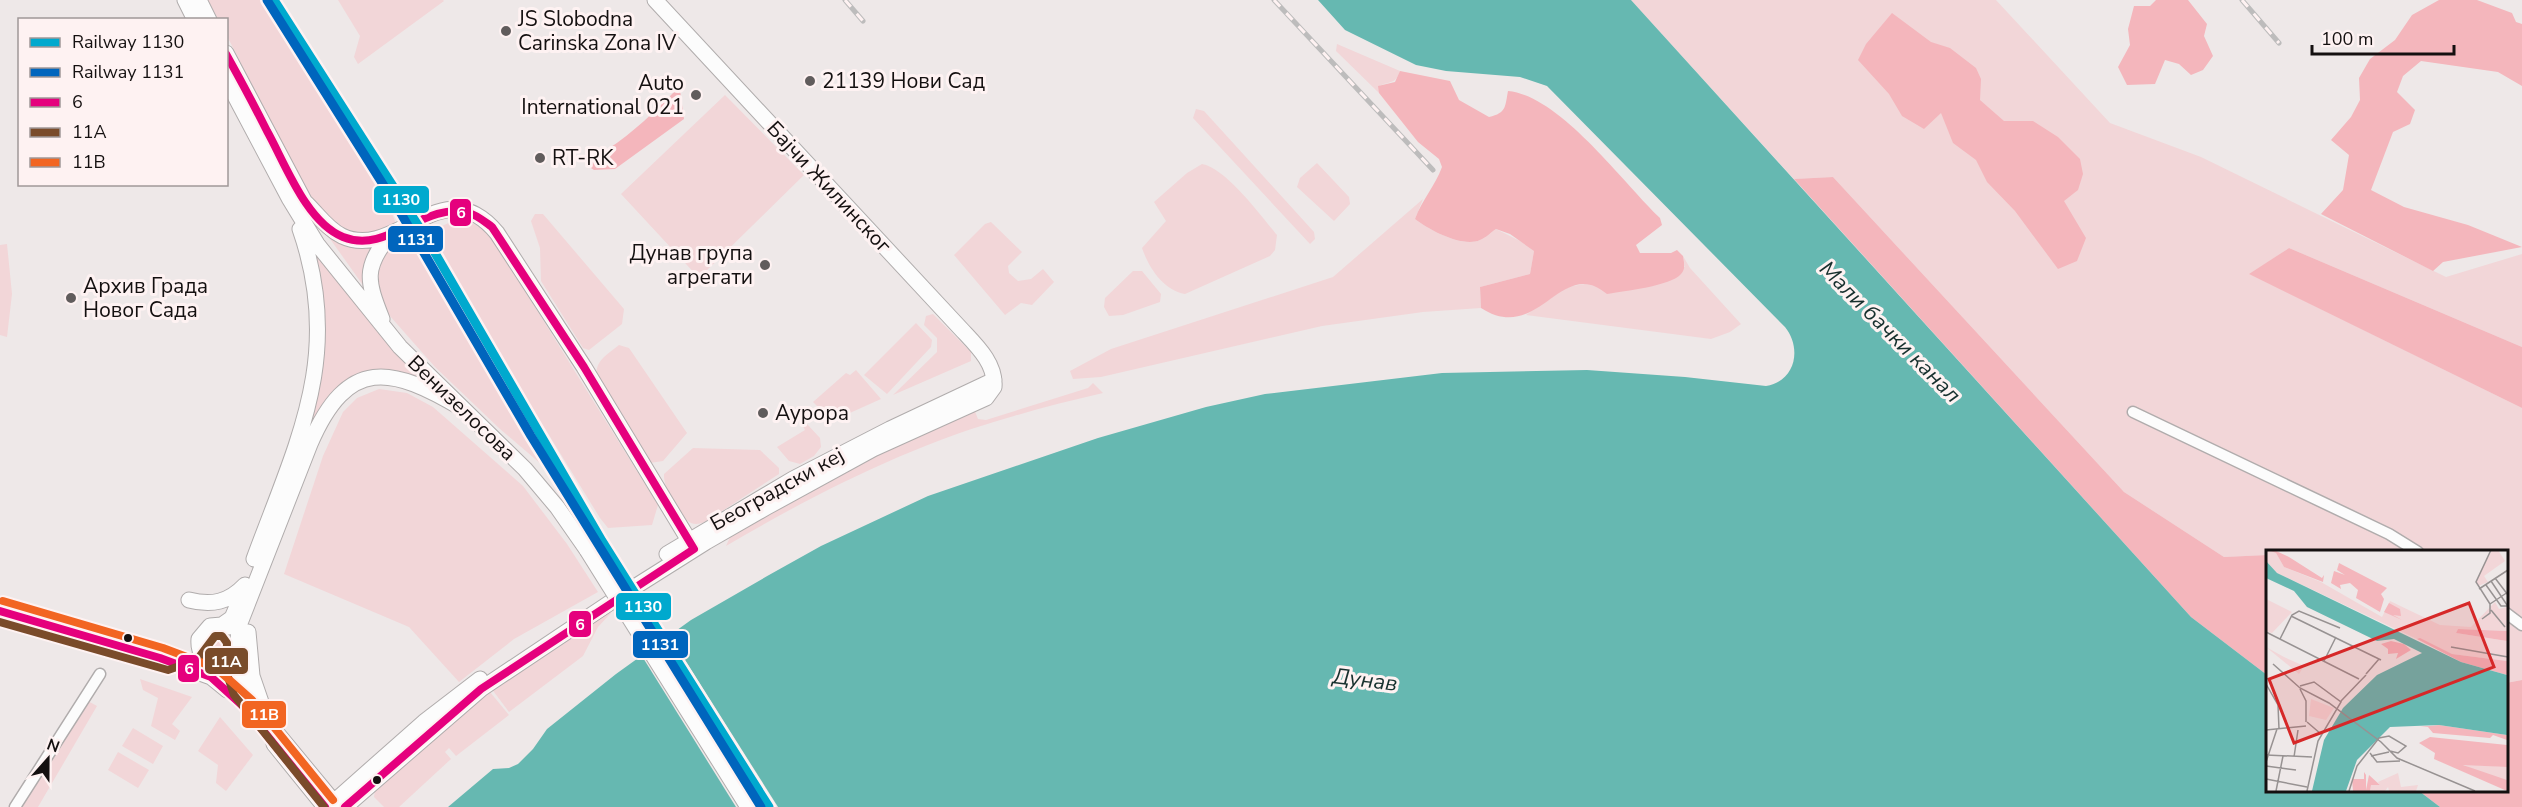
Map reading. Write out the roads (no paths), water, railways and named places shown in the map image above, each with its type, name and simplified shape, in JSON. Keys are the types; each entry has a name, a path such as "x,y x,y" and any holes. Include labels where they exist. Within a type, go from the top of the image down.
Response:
{"main road":[{"path":"185,0 194,18"},
{"path":"199,0 208,18"},
{"name":"Бајчи Жилинског","path":"655,0 962,330 988,362 987,389"},
{"name":"Венизелосова","path":"228,57 337,266"},
{"name":"Венизелосова","path":"228,83 289,198 317,244 337,266 386,331 440,389 536,481 586,550 748,807"},
{"path":"165,659 191,651 199,644 205,630 222,625 232,618 297,444 315,375 318,310 314,276 289,198"},
{"path":"305,202 332,230 343,237 361,241 374,240 443,210 469,212 492,226 584,367 691,544"},
{"path":"386,331 370,288 369,269 378,250 392,232"},
{"path":"334,806 243,690 236,670 240,623 319,423 336,398 361,381 379,377 399,377 426,388 463,409"},
{"name":"Београдски кеј","path":"334,806 481,689 691,544 987,389"},
{"path":"260,571 249,621 248,645 255,689 275,729"},
{"path":"189,600 207,604 218,603 234,597 245,585"},
{"path":"0,611 165,659 211,677 244,707 334,806"},
{"path":"165,659 228,662 237,646 232,629 222,625"},
{"path":"199,644 200,651 212,663 244,707"}],"street":[{"path":"2133,412 2389,534 2415,550"},
{"path":"2507,614 2522,625"},
{"path":"15,807 100,674"}],"water":[{"path":"1318,0 1631,0 2191,617 2266,674 2266,792 2420,792 2440,807 448,807 493,769 509,768 518,764 533,749 547,729 616,674 691,620 769,575 821,546 928,496 1098,438 1206,407 1265,394 1442,373 1587,370 1766,386 1784,378 1790,371 1794,354 1793,344 1785,327 1547,86 1520,77 1446,71 1416,65 1345,30"}],"railway":[{"path":"845,0 863,21"},
{"path":"1274,0 1433,170"},
{"path":"2242,0 2279,43"}],"rail line":[{"name":"1131","path":"267,0 396,205 531,436 761,807"},
{"name":"1130","path":"274,0 428,241 602,541 769,807"}],"place":[{"name":"JS Slobodna Carinska Zona IV","path":"506,31"},
{"name":"21139 Нови Сад","path":"810,81"},
{"name":"Auto International 021","path":"696,95"},
{"name":"RT-RK","path":"540,158"},
{"name":"Дунав група агрегати","path":"765,265"},
{"name":"Архив Града Новог Сада","path":"71,298"},
{"name":"Аурора","path":"763,413"}],"water label":[{"name":"Мали бачки канал","path":"1890,332"},
{"name":"Дунав","path":"1365,680"}]}
